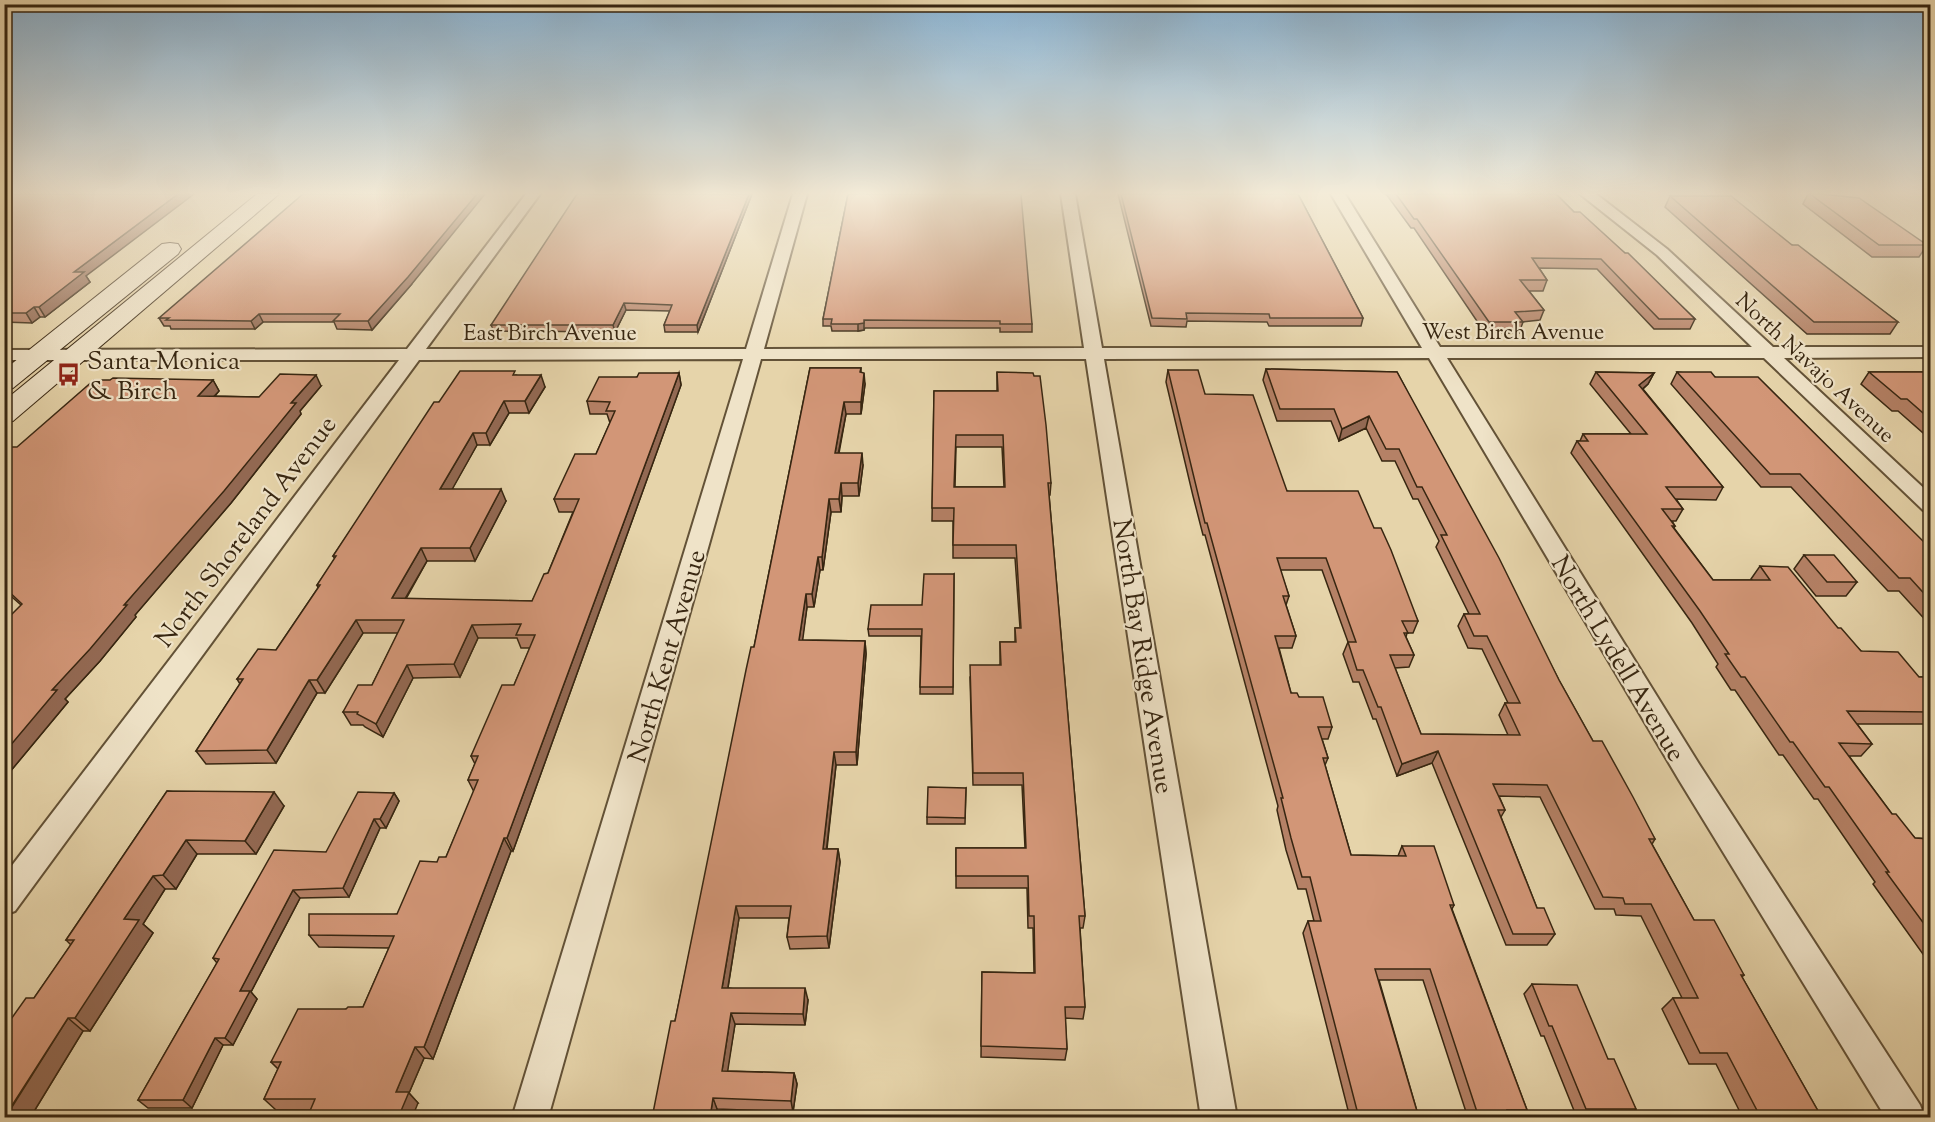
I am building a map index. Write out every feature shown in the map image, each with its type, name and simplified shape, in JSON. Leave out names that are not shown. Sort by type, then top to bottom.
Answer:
[{"type":"street","points":[[4,383],[173,246]]},
{"type":"street","points":[[4,415],[206,246]]},
{"type":"street","name":"North Shoreland Avenue","points":[[4,902],[494,246]]},
{"type":"street","name":"North Kent Avenue","points":[[530,1118],[785,246]]},
{"type":"street","name":"North Bay Ridge Avenue","points":[[1077,246],[1219,1118]]},
{"type":"street","name":"North Lydell Avenue","points":[[1370,246],[1689,772],[1907,1118]]},
{"type":"street","name":"North Navajo Avenue","points":[[1655,246],[1930,505]]},
{"type":"street","name":"West Birch Avenue","points":[[1096,355],[1930,352]]},
{"type":"street","name":"East Birch Avenue","points":[[4,355],[1096,355]]},
{"type":"building","points":[[4,246],[108,246],[74,272],[84,272],[39,307],[34,307],[26,313],[4,313]]},
{"type":"building","points":[[242,246],[433,246],[368,321],[333,321],[340,314],[259,314],[251,321],[159,318]]},
{"type":"building","points":[[543,246],[728,246],[697,325],[664,325],[672,305],[624,303],[613,325],[491,325]]},
{"type":"building","points":[[838,246],[1025,246],[1032,324],[1000,324],[1000,321],[864,320],[864,323],[858,324],[831,324],[832,319],[823,319]]},
{"type":"building","points":[[1134,246],[1325,246],[1363,318],[1270,318],[1269,314],[1186,313],[1187,319],[1152,318]]},
{"type":"building","points":[[1436,246],[1618,246],[1628,253],[1695,319],[1659,319],[1601,259],[1532,258],[1547,280],[1520,280],[1544,310],[1515,312],[1523,322],[1489,322]]},
{"type":"building","points":[[1728,246],[1800,246],[1898,322],[1814,322]]},
{"type":"building","points":[[810,368],[861,368],[860,372],[864,373],[861,402],[844,402],[835,453],[862,453],[858,483],[841,483],[839,499],[829,499],[822,557],[818,557],[812,594],[806,594],[799,640],[865,641],[856,752],[834,752],[823,849],[838,849],[827,936],[787,937],[791,906],[736,906],[722,988],[805,988],[803,1014],[731,1013],[722,1071],[794,1073],[791,1101],[713,1098],[710,1118],[652,1118],[671,1021],[675,1021],[746,670],[751,647],[754,647]]},
{"type":"building","points":[[1266,369],[1397,372],[1499,558],[1559,680],[1593,741],[1602,741],[1633,797],[1655,839],[1649,839],[1694,920],[1714,920],[1744,975],[1741,975],[1822,1118],[1761,1118],[1727,1053],[1700,1053],[1673,998],[1698,998],[1651,904],[1625,904],[1623,898],[1603,897],[1547,785],[1493,784],[1505,810],[1498,810],[1537,908],[1544,908],[1555,934],[1513,934],[1438,751],[1402,764],[1381,707],[1378,707],[1363,670],[1357,670],[1348,642],[1356,642],[1326,558],[1277,558],[1289,596],[1283,596],[1296,636],[1275,636],[1291,693],[1297,693],[1299,697],[1323,697],[1332,727],[1318,727],[1328,758],[1323,758],[1351,855],[1406,856],[1402,846],[1434,846],[1454,905],[1450,905],[1527,1110],[1507,1110],[1509,1118],[1479,1118],[1430,969],[1375,969],[1419,1118],[1359,1118],[1308,921],[1321,921],[1310,877],[1302,877],[1291,838],[1281,798],[1283,798],[1207,523],[1205,523],[1168,370],[1198,370],[1205,394],[1253,395],[1287,491],[1358,491],[1374,528],[1381,528],[1418,621],[1402,621],[1408,633],[1404,633],[1414,655],[1390,655],[1421,734],[1520,735],[1505,703],[1520,703],[1487,636],[1474,636],[1464,614],[1480,614],[1441,535],[1447,535],[1422,487],[1417,487],[1399,449],[1386,449],[1369,416],[1342,429],[1334,409],[1280,409]]},
{"type":"building","points":[[460,371],[515,371],[513,375],[541,375],[525,401],[504,401],[486,433],[473,433],[440,489],[501,489],[470,548],[421,548],[392,598],[532,601],[544,574],[548,573],[579,499],[554,499],[575,454],[596,454],[615,411],[606,411],[610,402],[587,401],[599,377],[637,377],[639,373],[679,373],[507,838],[504,838],[424,1047],[415,1047],[396,1092],[409,1092],[398,1118],[307,1118],[315,1099],[264,1099],[281,1062],[271,1062],[298,1009],[363,1007],[394,936],[309,935],[309,914],[397,914],[420,861],[437,862],[439,857],[446,857],[478,780],[468,780],[478,756],[471,756],[502,685],[514,685],[535,635],[516,635],[521,624],[472,625],[454,664],[407,665],[376,724],[357,714],[358,712],[343,712],[358,685],[372,685],[404,620],[356,620],[317,680],[309,680],[267,750],[196,751],[243,679],[237,679],[258,649],[276,650],[320,585],[317,585],[336,556],[333,556],[434,402],[439,402]]},
{"type":"building","points":[[997,372],[1033,373],[1034,376],[1040,376],[1051,483],[1048,483],[1085,916],[1079,916],[1085,1007],[1065,1007],[1067,1049],[981,1046],[982,972],[1035,973],[1034,916],[1029,916],[1028,876],[956,876],[956,848],[1026,848],[1023,773],[973,773],[970,665],[1001,665],[1000,642],[1016,642],[1015,628],[1021,628],[1016,545],[953,545],[954,508],[932,508],[934,391],[998,391]],"holes":[[[956,435],[1003,435],[1005,487],[954,487]]]},
{"type":"building","points":[[1596,372],[1654,373],[1639,385],[1723,487],[1666,487],[1683,509],[1662,509],[1713,580],[1770,580],[1760,566],[1788,567],[1838,628],[1841,628],[1861,651],[1898,652],[1919,677],[1930,677],[1930,712],[1847,711],[1872,744],[1839,743],[1892,814],[1896,814],[1915,838],[1930,839],[1930,932],[1886,872],[1889,872],[1829,787],[1825,787],[1793,742],[1790,742],[1745,677],[1741,677],[1725,654],[1729,654],[1700,611],[1577,441],[1588,441],[1583,434],[1647,434]]},
{"type":"building","points":[[1677,372],[1711,372],[1715,377],[1758,377],[1930,548],[1930,600],[1910,578],[1899,578],[1800,474],[1770,474]]},
{"type":"building","points":[[1869,372],[1930,372],[1930,419],[1907,399],[1901,399]]},
{"type":"building","points":[[280,374],[316,375],[291,403],[296,403],[224,491],[124,605],[127,605],[90,649],[52,690],[57,690],[4,753],[4,622],[22,604],[4,587],[4,453],[11,447],[17,447],[94,380],[113,378],[213,380],[198,396],[259,397]]},
{"type":"building","points":[[1804,555],[1834,555],[1857,582],[1827,582]]},
{"type":"building","points":[[924,574],[954,574],[953,687],[920,687],[922,629],[868,629],[871,605],[922,605]]},
{"type":"building","points":[[928,787],[966,788],[965,818],[927,817]]},
{"type":"building","points":[[167,791],[274,792],[245,841],[186,840],[163,875],[153,876],[124,919],[139,920],[75,1018],[68,1018],[4,1118],[4,1029],[26,998],[34,998],[74,940],[66,940]]},
{"type":"building","points":[[358,792],[394,793],[380,819],[374,819],[343,888],[293,890],[240,991],[250,991],[225,1038],[215,1038],[183,1100],[138,1100],[219,959],[213,958],[274,850],[326,852]]},
{"type":"building","points":[[1532,984],[1577,985],[1608,1059],[1614,1059],[1636,1109],[1586,1109]]},
{"type":"place","name":"Santa Monica & Birch","points":[[69,375]]}]
